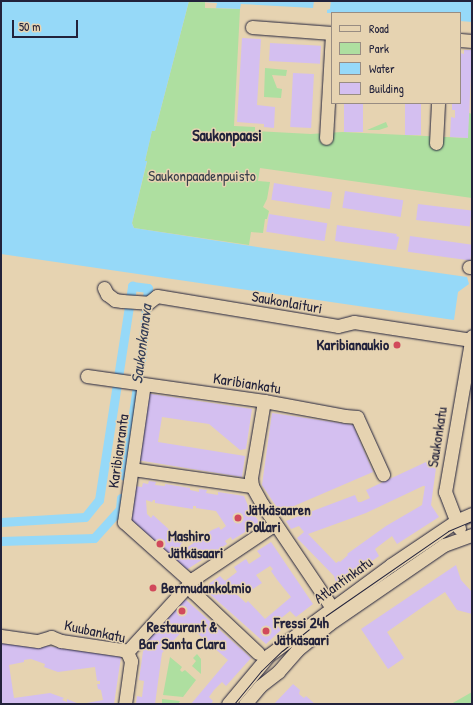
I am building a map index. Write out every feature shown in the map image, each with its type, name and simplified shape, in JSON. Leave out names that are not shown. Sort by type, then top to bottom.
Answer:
[{"type":"street","points":[[252,27],[331,33]]},
{"type":"street","points":[[461,40],[472,41]]},
{"type":"street","points":[[326,138],[331,50]]},
{"type":"street","points":[[436,143],[438,104]]},
{"type":"street","name":"Saukonlaituri","points":[[104,288],[107,294],[115,300],[122,301],[148,303],[157,296],[338,326],[354,322],[471,338]]},
{"type":"street","name":"Saukonkatu","points":[[467,536],[456,521],[445,492],[471,338]]},
{"type":"street","name":"Karibiankatu","points":[[88,376],[264,401],[351,417],[384,474]]},
{"type":"street","name":"Karibianranta","points":[[143,384],[124,522],[192,581]]},
{"type":"street","points":[[264,401],[251,478],[252,486],[275,524],[336,613]]},
{"type":"street","points":[[132,469],[252,486]]},
{"type":"street","name":"Atlantinkatu","points":[[245,704],[260,686],[278,672],[297,650],[336,613],[456,521],[472,514]]},
{"type":"street","points":[[127,652],[192,581],[275,524]]},
{"type":"street","name":"Atlantinkatu","points":[[228,704],[269,655],[432,553],[467,536]]},
{"type":"street","points":[[192,581],[193,592],[258,653]]},
{"type":"street","name":"Kuubankatu","points":[[1,636],[38,641],[51,637],[61,641],[123,650],[127,652],[131,661],[125,704]]},
{"type":"green space","name":"Saukonpaadenpuisto","points":[[189,1],[205,2],[205,8],[240,9],[234,126],[255,127],[255,131],[311,134],[342,132],[467,138],[469,113],[472,114],[472,198],[260,168],[258,181],[270,182],[267,199],[263,207],[269,211],[267,219],[265,219],[263,233],[251,232],[249,245],[134,228],[132,223],[147,162],[145,161],[152,130],[155,131]]},
{"type":"green space","points":[[265,68],[287,70],[286,76],[272,75],[277,88],[282,89],[281,98],[264,97]]},
{"type":"green space","points":[[386,122],[388,127],[379,130],[367,130]]},
{"type":"green space","points":[[197,654],[201,659],[201,674],[192,666],[196,661],[193,658]]},
{"type":"green space","points":[[170,657],[182,667],[180,670],[182,672],[185,670],[196,680],[183,697],[163,695]]},
{"type":"green space","points":[[472,692],[472,704],[451,704]]},
{"type":"green space","points":[[162,699],[180,701],[178,704],[162,704]]},
{"type":"water","points":[[1,1],[189,1],[155,131],[152,131],[145,161],[147,161],[132,223],[134,228],[467,277],[469,284],[458,292],[454,320],[1,254]]},
{"type":"water","points":[[189,1],[314,1],[313,8],[241,4],[240,9],[216,8],[217,3]]},
{"type":"water","points":[[331,1],[472,1],[472,22],[461,21],[461,12],[327,13],[327,10],[330,9]]},
{"type":"building","points":[[242,38],[261,39],[257,105],[275,107],[274,128],[264,127],[264,124],[237,122]]},
{"type":"building","points":[[270,43],[321,46],[320,64],[269,61]]},
{"type":"building","points":[[464,50],[472,50],[468,138],[450,137],[451,117],[455,118],[455,110],[452,110],[452,104],[461,104],[461,53],[464,54]]},
{"type":"building","points":[[293,73],[314,74],[311,128],[290,127]]},
{"type":"building","points":[[344,104],[363,104],[363,132],[344,132]]},
{"type":"building","points":[[405,104],[421,104],[421,135],[405,135]]},
{"type":"building","points":[[274,183],[332,192],[330,209],[271,200]]},
{"type":"building","points":[[345,191],[403,200],[401,217],[342,208]]},
{"type":"building","points":[[418,204],[472,211],[470,226],[416,220]]},
{"type":"building","points":[[269,214],[327,223],[324,241],[266,232]]},
{"type":"building","points":[[337,225],[397,234],[396,236],[399,237],[396,250],[335,241]]},
{"type":"building","points":[[410,236],[472,245],[470,261],[408,252]]},
{"type":"building","points":[[145,393],[252,409],[246,449],[240,450],[209,424],[162,417],[158,442],[245,456],[242,477],[137,460]]},
{"type":"building","points":[[272,413],[353,425],[373,472],[280,512],[262,485]]},
{"type":"building","points":[[426,462],[429,467],[436,468],[431,505],[439,517],[397,544],[392,536],[375,549],[379,556],[337,586],[334,576],[297,538],[304,532],[299,526],[291,529],[286,521],[355,495],[358,502],[361,502],[370,498],[366,490]],"holes":[[[425,486],[422,505],[386,526],[347,554],[348,555],[340,562],[339,561],[336,563],[308,534],[366,513]]]},
{"type":"building","points":[[149,481],[156,482],[155,485],[165,486],[165,484],[190,488],[190,490],[199,492],[199,489],[207,490],[206,493],[218,495],[218,492],[244,496],[249,508],[260,523],[232,540],[231,537],[225,541],[227,544],[186,570],[129,521],[135,486],[142,487],[143,483],[148,484]],"holes":[[[146,500],[152,502],[155,500],[155,503],[193,509],[193,506],[196,506],[196,508],[216,511],[226,526],[221,530],[219,527],[212,530],[185,549],[180,545],[183,542],[153,515],[151,518],[147,514]]]},
{"type":"building","points":[[271,542],[313,604],[296,617],[290,611],[275,623],[281,630],[266,644],[203,588],[220,576],[225,581],[237,572],[234,567],[246,559],[249,564],[261,556],[257,551]],"holes":[[[270,566],[273,569],[271,571],[291,597],[265,619],[248,601],[246,603],[233,591],[244,583],[250,591],[262,583],[256,575]]]},
{"type":"building","points":[[456,565],[461,580],[472,592],[472,614],[457,610],[445,592],[387,632],[404,658],[388,669],[361,629]]},
{"type":"building","points":[[185,599],[251,658],[226,686],[222,682],[214,690],[209,697],[213,701],[211,704],[191,704],[228,660],[188,625],[162,653],[155,704],[136,704],[137,696],[142,697],[144,681],[139,680],[144,644]]},
{"type":"building","points":[[1,639],[121,657],[114,704],[81,704],[103,700],[101,690],[98,689],[97,684],[100,684],[100,681],[97,681],[95,667],[58,672],[44,667],[45,664],[31,659],[9,665],[14,698],[50,693],[64,698],[62,700],[67,702],[67,699],[79,704],[1,704]]},
{"type":"building","points":[[293,684],[300,690],[299,694],[304,698],[306,696],[315,704],[274,704]]},
{"type":"waterway","name":"Saukonkanava","points":[[1,522],[85,517],[99,500],[132,286],[148,288],[142,352],[124,476]]},
{"type":"waterway","name":"Saukonkanava","points":[[1,541],[94,538],[120,509],[121,498]]},
{"type":"tram line","points":[[234,704],[261,671],[282,651],[324,617],[448,531],[472,521]]},
{"type":"place","name":"Karibianaukio","points":[[397,345]]},
{"type":"place","name":"Jätkäsaaren Pollari","points":[[238,518]]},
{"type":"place","name":"Mashiro Jätkäsaari","points":[[160,544]]},
{"type":"place","name":"Bermudankolmio","points":[[153,588]]},
{"type":"place","name":"Restaurant & Bar Santa Clara","points":[[182,611]]},
{"type":"place","name":"Fressi 24h Jätkäsaari","points":[[266,631]]},
{"type":"district","name":"Saukonpaasi","points":[[227,135]]}]
